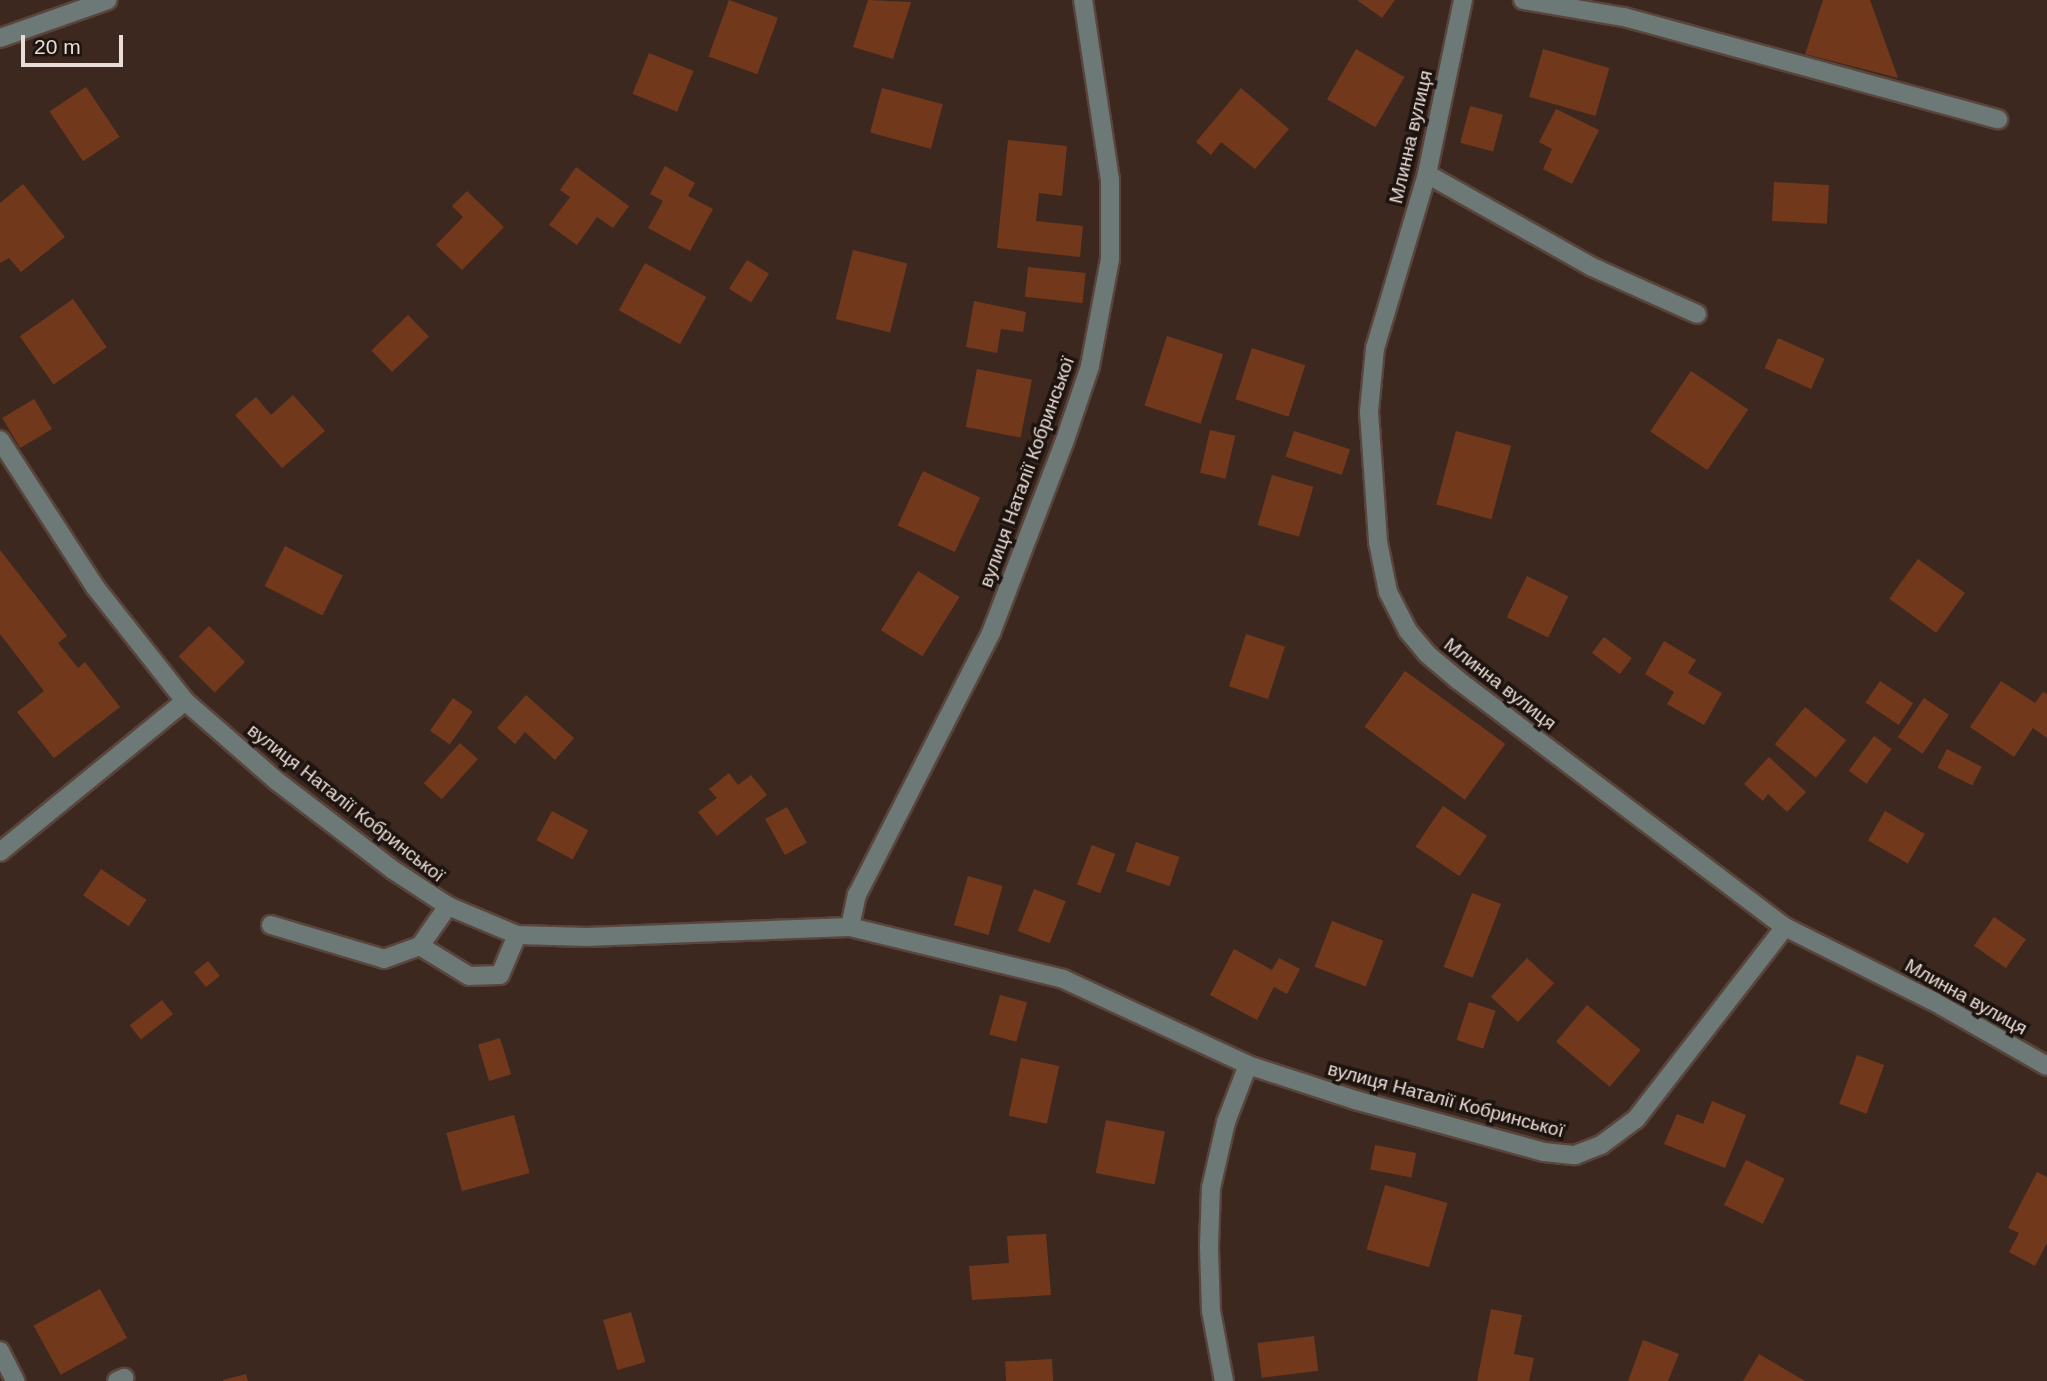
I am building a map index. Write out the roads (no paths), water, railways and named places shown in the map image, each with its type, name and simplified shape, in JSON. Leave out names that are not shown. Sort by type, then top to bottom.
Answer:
[{"type":"street","points":[[0,38],[108,0]]},
{"type":"street","name":"вулиця Наталії Кобринської","points":[[850,927],[857,895],[991,633],[1064,443],[1090,366],[1110,259],[1110,180],[1083,0]]},
{"type":"street","name":"Млинна вулиця","points":[[1463,0],[1427,174],[1374,348],[1369,411],[1378,542],[1388,592],[1408,631],[1427,654],[1785,927],[1933,1001],[2047,1066]]},
{"type":"street","points":[[1523,0],[1624,17],[1998,119]]},
{"type":"street","points":[[1427,174],[1592,267],[1697,314]]},
{"type":"street","name":"вулиця Наталії Кобринської","points":[[0,440],[95,587],[185,701],[278,782],[393,870],[448,906],[517,935],[587,937],[850,927],[1063,979],[1248,1065],[1544,1152],[1575,1155],[1601,1145],[1636,1119],[1785,927]]},
{"type":"street","points":[[0,852],[185,701]]},
{"type":"street","points":[[271,925],[384,958],[420,946],[448,906]]},
{"type":"street","points":[[420,946],[469,976],[500,975],[517,935]]},
{"type":"street","points":[[1224,1381],[1211,1311],[1211,1188],[1226,1122],[1248,1065]]},
{"type":"street","points":[[0,1351],[15,1381]]}]
